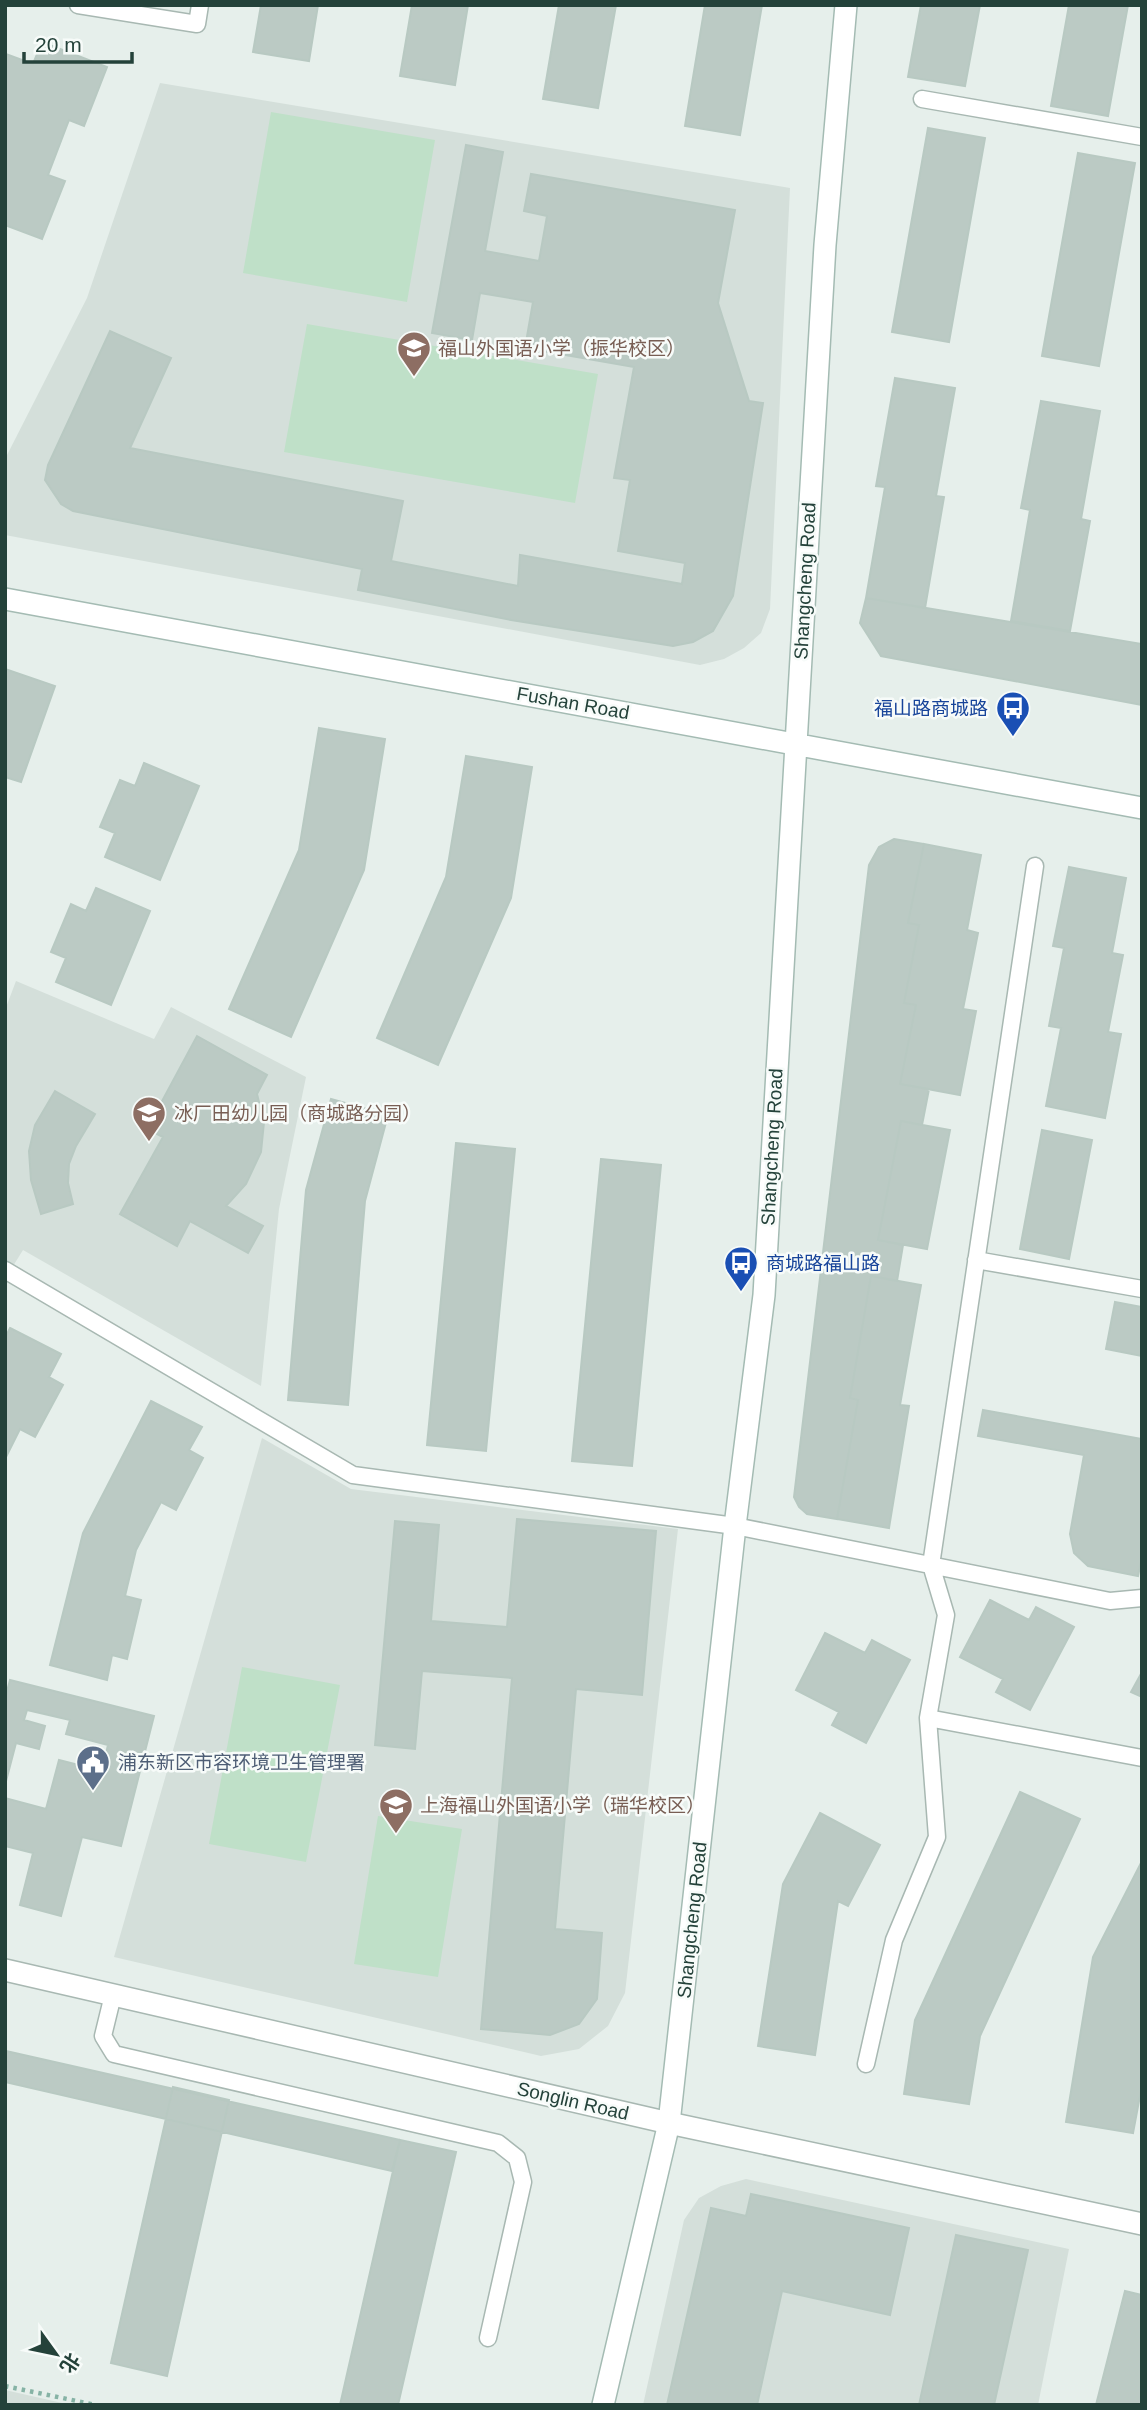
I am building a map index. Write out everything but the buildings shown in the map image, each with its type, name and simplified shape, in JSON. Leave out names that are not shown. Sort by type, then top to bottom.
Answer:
[{"type":"street","name":"Shangcheng Road","points":[[603,2405],[669,2123],[764,1295],[825,245],[846,5]]},
{"type":"street","name":"Fushan Road","points":[[5,599],[1142,807]]},
{"type":"street","name":"Songlin Road","points":[[5,1970],[669,2123],[1142,2224]]},
{"type":"lane","points":[[78,5],[197,24],[200,5]]},
{"type":"lane","points":[[922,99],[1142,137]]},
{"type":"lane","points":[[866,2064],[894,1940],[937,1837],[928,1718],[946,1615],[931,1565],[1035,866]]},
{"type":"lane","points":[[976,1260],[1142,1289]]},
{"type":"lane","points":[[6,1272],[353,1475],[736,1526],[1110,1601],[1142,1598]]},
{"type":"lane","points":[[928,1718],[1142,1758]]},
{"type":"lane","points":[[113,1995],[103,2036],[114,2054],[498,2143],[517,2158],[523,2182],[488,2338]]},
{"type":"path","points":[[5,2386],[96,2405]]},
{"type":"shaded area","name":"福山外国语小学（振华校区）","points":[[160,83],[790,188],[770,609],[761,633],[744,648],[724,659],[700,665],[5,535],[5,459],[87,298]]},
{"type":"shaded area","name":"冰厂田幼儿园（商城路分园）","points":[[16,981],[154,1039],[171,1007],[306,1077],[279,1209],[261,1386],[23,1250],[5,1279],[5,1010]]},
{"type":"shaded area","name":"上海福山外国语小学（瑞华校区）","points":[[262,1438],[351,1489],[678,1529],[625,1993],[608,2026],[579,2049],[541,2056],[114,1957]]},
{"type":"shaded area","points":[[746,2179],[1069,2249],[1038,2405],[643,2405],[684,2220],[699,2198],[721,2186]]},
{"type":"shaded area","points":[[5,2390],[71,2405],[5,2405]]},
{"type":"green space","points":[[271,112],[435,140],[407,302],[243,273]]},
{"type":"green space","points":[[307,324],[598,374],[575,503],[284,452]]},
{"type":"green space","points":[[242,1667],[340,1685],[306,1862],[209,1844]]},
{"type":"green space","points":[[378,1816],[462,1829],[438,1977],[354,1964]]},
{"type":"place","name":"福山外国语小学（振华校区）","points":[[414,378]]},
{"type":"place","name":"福山路商城路","points":[[1013,738]]},
{"type":"place","name":"冰厂田幼儿园（商城路分园）","points":[[149,1143]]},
{"type":"place","name":"商城路福山路","points":[[741,1293]]},
{"type":"place","name":"浦东新区市容环境卫生管理署","points":[[93,1792]]},
{"type":"place","name":"上海福山外国语小学（瑞华校区）","points":[[396,1835]]}]
